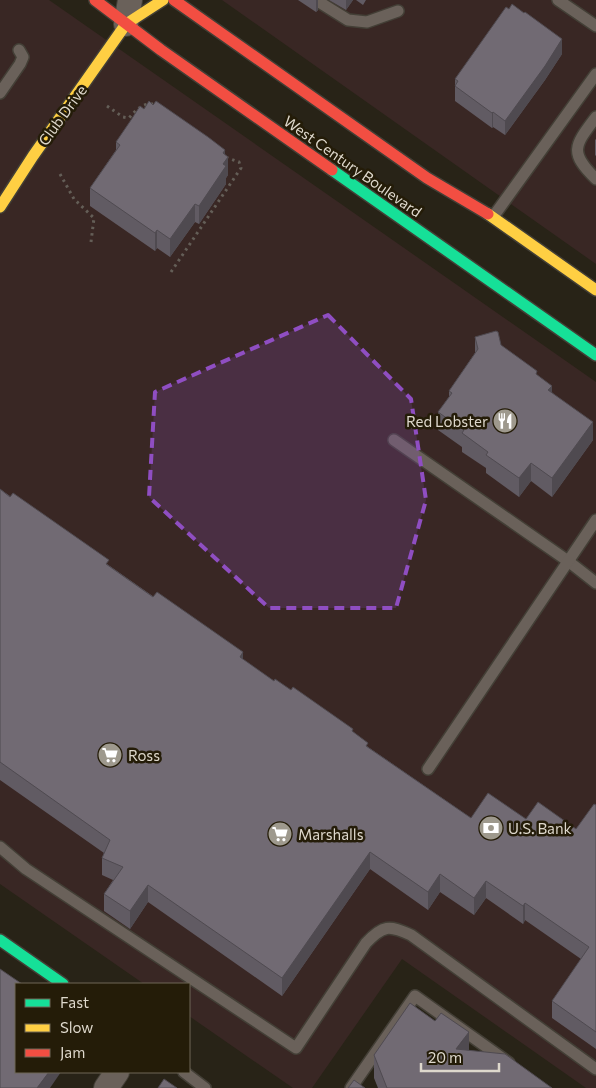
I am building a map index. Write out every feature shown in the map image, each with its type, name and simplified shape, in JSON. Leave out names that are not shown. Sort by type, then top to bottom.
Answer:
[{"type":"main road","name":"West Century Boulevard","points":[[95,0],[126,24],[596,355]]},
{"type":"main road","name":"Club Drive","points":[[0,207],[32,156],[126,24],[163,0]]},
{"type":"main road","points":[[174,0],[427,178],[493,217],[596,290]]},
{"type":"main road","points":[[0,940],[63,983]]},
{"type":"street","name":"Club Drive","points":[[126,24],[130,0]]},
{"type":"street","points":[[106,1088],[116,1073]]},
{"type":"lane","points":[[316,0],[348,20],[367,22],[398,11]]},
{"type":"lane","points":[[558,0],[596,26]]},
{"type":"lane","points":[[0,93],[20,64],[23,57],[19,50]]},
{"type":"lane","points":[[493,217],[596,74]]},
{"type":"lane","points":[[596,117],[582,136],[576,149],[578,157],[596,179]]},
{"type":"lane","points":[[394,440],[568,560],[596,583]]},
{"type":"lane","points":[[428,769],[596,520]]},
{"type":"lane","points":[[0,847],[26,869],[296,1048],[366,943],[377,931],[394,928],[411,935],[596,1068]]},
{"type":"lane","points":[[351,1088],[415,996],[521,1071]]},
{"type":"lane","points":[[185,1073],[205,1088]]},
{"type":"path","points":[[108,106],[123,117],[129,118],[145,104],[157,105],[164,110]]},
{"type":"path","points":[[171,272],[241,168],[239,162],[222,156]]},
{"type":"path","points":[[60,174],[74,199],[94,218],[91,242]]},
{"type":"highlighted area","points":[[328,315],[411,399],[426,500],[396,608],[269,608],[149,497],[155,392]]},
{"type":"shaded area","points":[[0,0],[49,0],[596,382],[596,1088],[586,1088],[402,959],[312,1088],[293,1088],[190,1017],[190,983],[143,983],[0,884]]},
{"type":"shaded area","points":[[222,0],[596,0],[596,264]]},
{"type":"building","points":[[512,4],[562,39],[505,121],[455,86],[458,81],[455,79],[506,7],[509,9]]},
{"type":"building","points":[[149,101],[153,105],[156,101],[208,137],[225,150],[223,153],[228,157],[223,164],[226,166],[199,206],[195,204],[170,239],[157,230],[155,233],[90,188],[120,145],[116,142],[140,106],[144,109]]},
{"type":"building","name":"Red Lobster","points":[[498,332],[501,345],[537,371],[536,374],[552,386],[548,390],[593,422],[552,478],[531,463],[519,478],[486,455],[488,452],[462,433],[464,430],[438,412],[452,393],[449,391],[478,349],[475,337]]},
{"type":"building","points":[[0,489],[10,497],[13,493],[109,560],[106,564],[153,597],[157,592],[243,652],[240,657],[274,681],[275,679],[291,690],[293,687],[353,729],[352,731],[368,743],[366,746],[471,818],[488,793],[526,819],[538,802],[576,829],[594,804],[596,805],[596,1032],[552,1001],[589,947],[525,903],[523,906],[486,881],[474,898],[440,874],[428,892],[370,852],[282,978],[148,885],[130,911],[104,894],[123,867],[102,858],[110,840],[0,762]]},
{"type":"building","points":[[0,969],[21,983],[15,983],[15,1073],[48,1073],[37,1088],[0,1088]]},
{"type":"building","points":[[410,1003],[435,1021],[441,1013],[469,1032],[456,1049],[505,1054],[552,1088],[387,1088],[374,1055]]},
{"type":"building","points":[[164,1079],[177,1088],[158,1088]]},
{"type":"building","points":[[354,1080],[365,1088],[348,1088]]},
{"type":"traffic: fast","points":[[332,170],[596,355]]},
{"type":"traffic: fast","points":[[0,940],[62,983]]},
{"type":"traffic: slow","points":[[0,207],[33,156],[126,24],[163,0]]},
{"type":"traffic: slow","points":[[488,214],[596,290]]},
{"type":"traffic: jam","points":[[95,0],[161,50],[332,170]]},
{"type":"traffic: jam","points":[[174,0],[427,178],[488,214]]},
{"type":"place","name":"Red Lobster","points":[[505,421]]},
{"type":"place","name":"Ross","points":[[110,755]]},
{"type":"place","name":"U.S. Bank","points":[[491,828]]},
{"type":"place","name":"Marshalls","points":[[280,834]]}]
